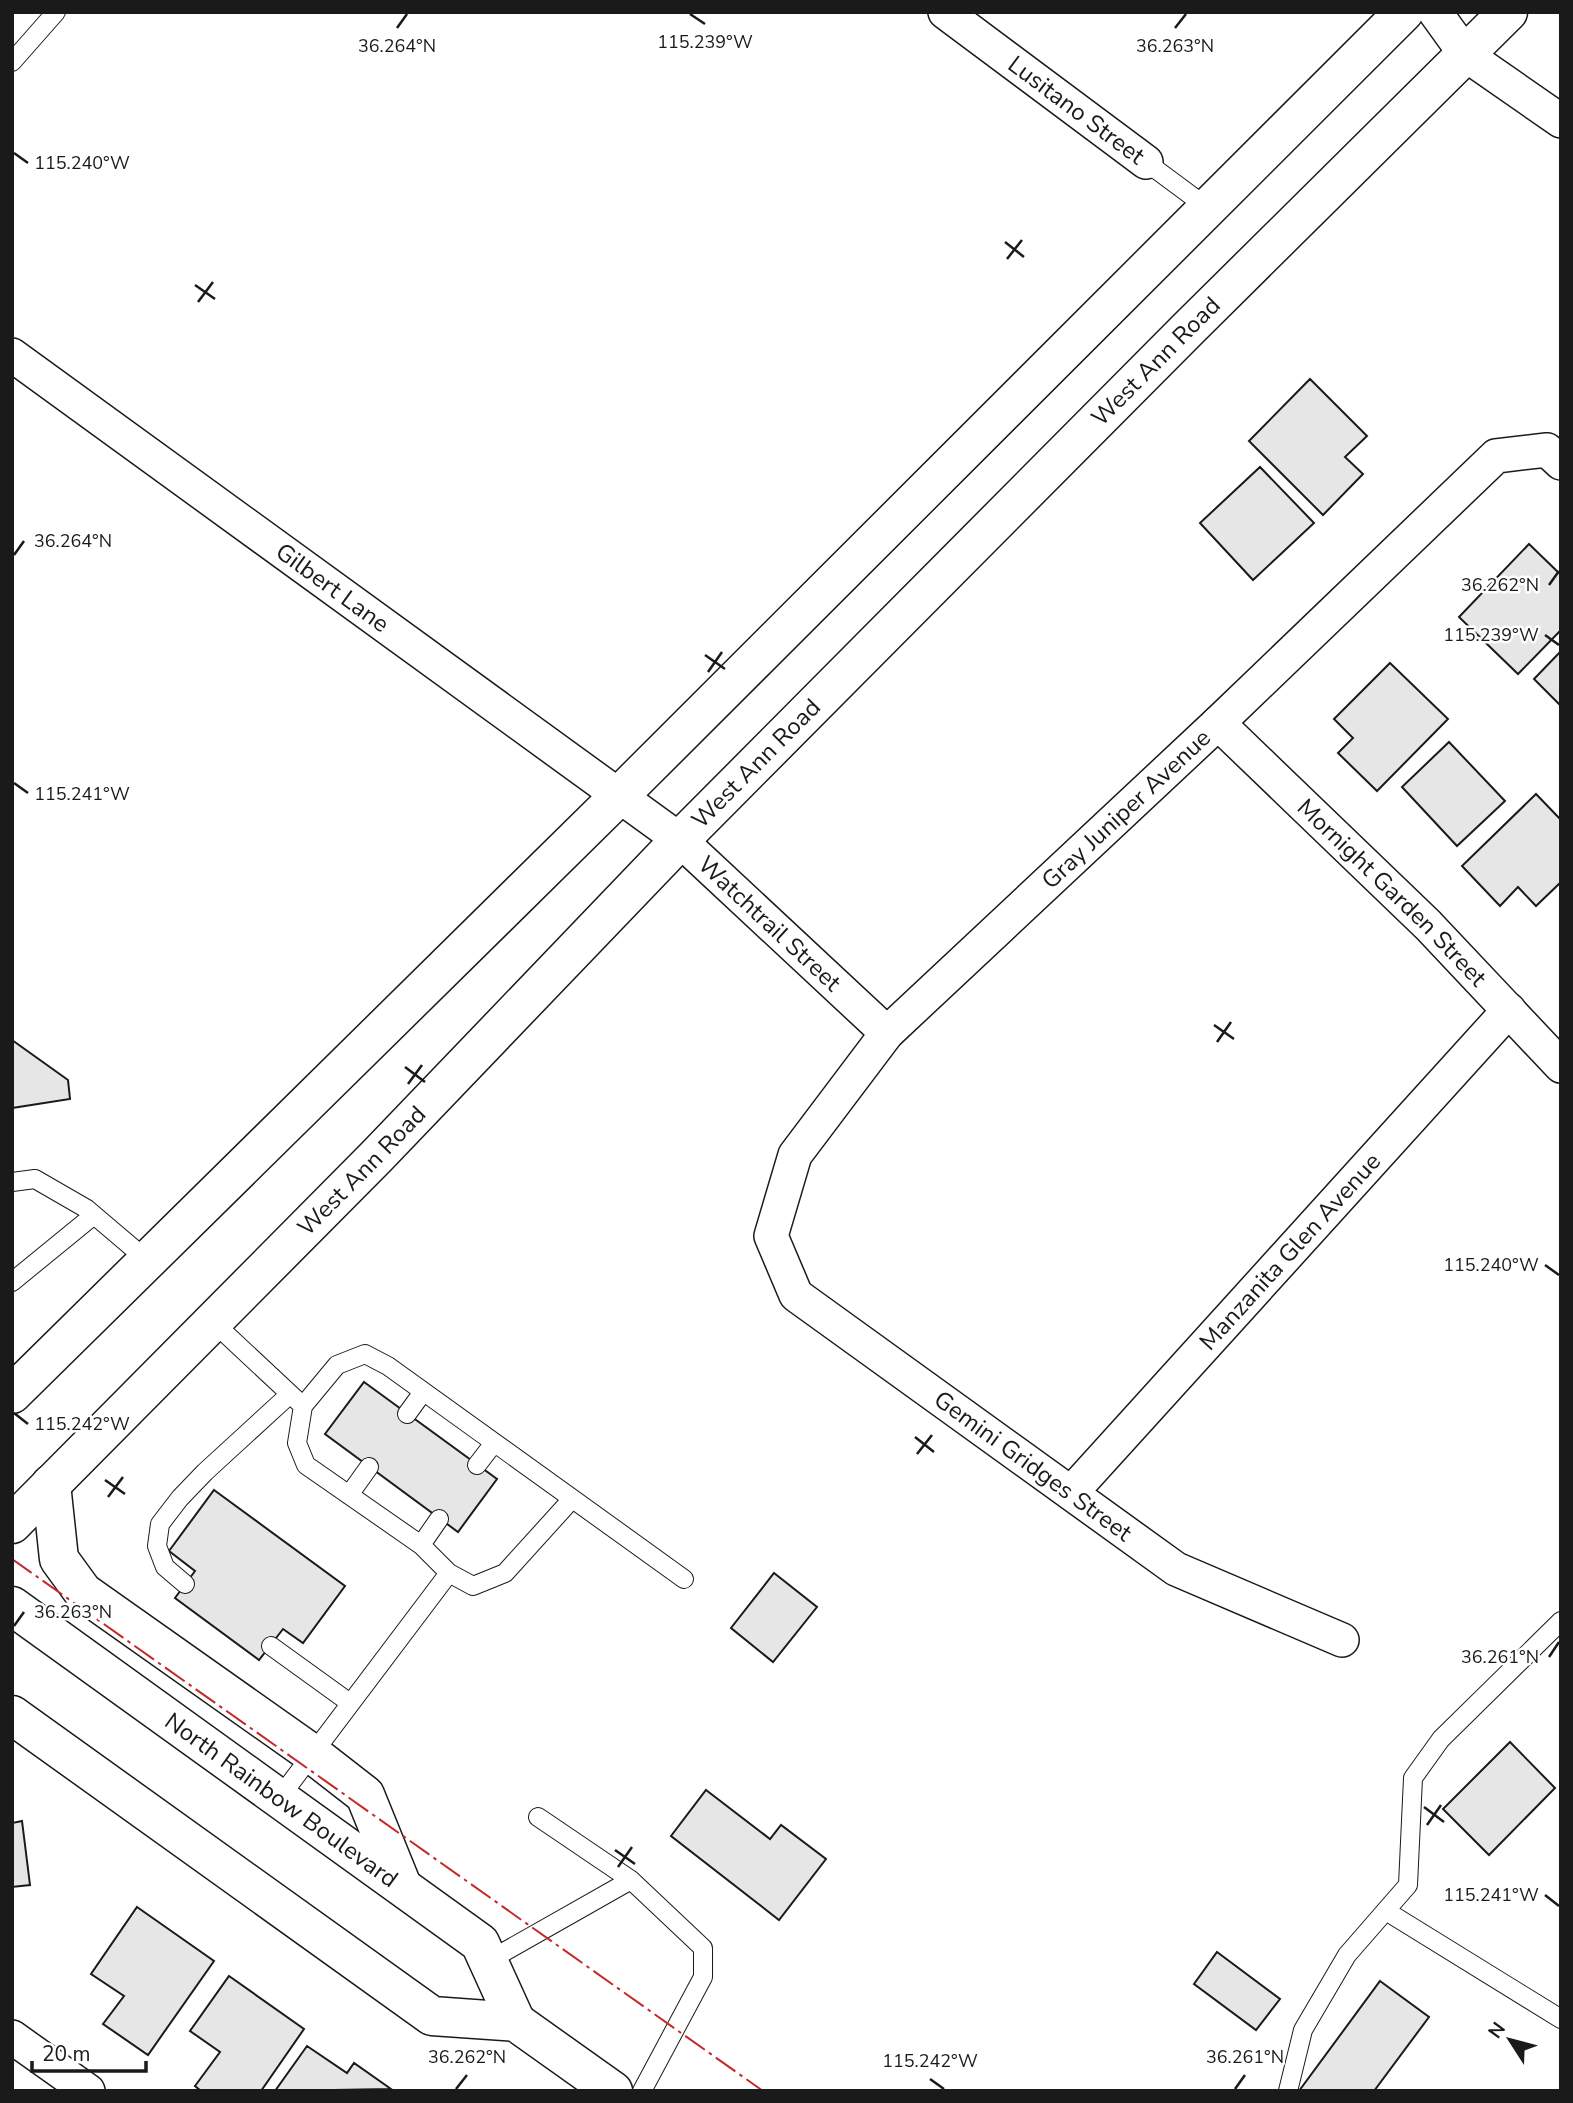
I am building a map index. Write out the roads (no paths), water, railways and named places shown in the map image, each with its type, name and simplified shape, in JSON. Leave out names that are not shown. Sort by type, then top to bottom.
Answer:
[{"type":"main road","points":[[12,1394],[619,796],[1404,12]]},
{"type":"main road","name":"West Ann Road","points":[[12,1524],[377,1156],[666,829],[1189,328],[1508,12]]},
{"type":"main road","points":[[51,1484],[59,1559],[83,1592],[365,1794],[402,1886]]},
{"type":"main road","name":"North Rainbow Boulevard","points":[[12,1606],[480,1943],[516,2022],[613,2091]]},
{"type":"main road","points":[[12,1715],[432,2016],[516,2022]]},
{"type":"street","name":"Lusitano Street","points":[[945,12],[1146,162]]},
{"type":"street","points":[[1435,12],[1466,55],[1561,121]]},
{"type":"street","name":"Gilbert Lane","points":[[12,355],[666,829]]},
{"type":"street","name":"Gray Juniper Avenue","points":[[771,1236],[795,1155],[887,1033],[1219,723],[1496,456],[1554,456]]},
{"type":"street","name":"Mornight Garden Street","points":[[1219,723],[1428,925],[1561,1066]]},
{"type":"street","name":"Watchtrail Street","points":[[666,829],[887,1033]]},
{"type":"street","name":"Manzanita Glen Avenue","points":[[1071,1493],[1509,1010]]},
{"type":"street","name":"Gemini Gridges Street","points":[[771,1236],[796,1295],[1176,1569],[1342,1640]]},
{"type":"street","points":[[12,2037],[88,2091]]},
{"type":"lane","points":[[12,62],[56,12]]},
{"type":"lane","name":"Lusitano Street","points":[[1146,162],[1208,208]]},
{"type":"lane","points":[[12,1182],[35,1179],[94,1215],[147,1260]]},
{"type":"lane","points":[[12,1282],[94,1215]]},
{"type":"lane","points":[[212,1321],[296,1401],[297,1443],[306,1465],[421,1545],[449,1573],[473,1586],[505,1573],[572,1499]]},
{"type":"lane","points":[[185,1584],[165,1567],[157,1546],[160,1524],[180,1497],[205,1472],[296,1401],[337,1365],[365,1354],[388,1366],[684,1579]]},
{"type":"lane","points":[[408,1414],[423,1392]]},
{"type":"lane","points":[[478,1465],[494,1443]]},
{"type":"lane","points":[[349,1495],[369,1467]]},
{"type":"lane","points":[[421,1545],[439,1519]]},
{"type":"lane","points":[[280,1797],[449,1573]]},
{"type":"lane","points":[[1289,2091],[1303,2030],[1347,1955],[1408,1885],[1413,1779],[1441,1739],[1561,1621]]},
{"type":"lane","points":[[271,1646],[350,1703]]},
{"type":"lane","points":[[538,1817],[631,1880],[703,1948],[703,1977],[642,2091]]},
{"type":"lane","points":[[488,1961],[631,1880]]},
{"type":"lane","points":[[1386,1911],[1561,2020]]}]
